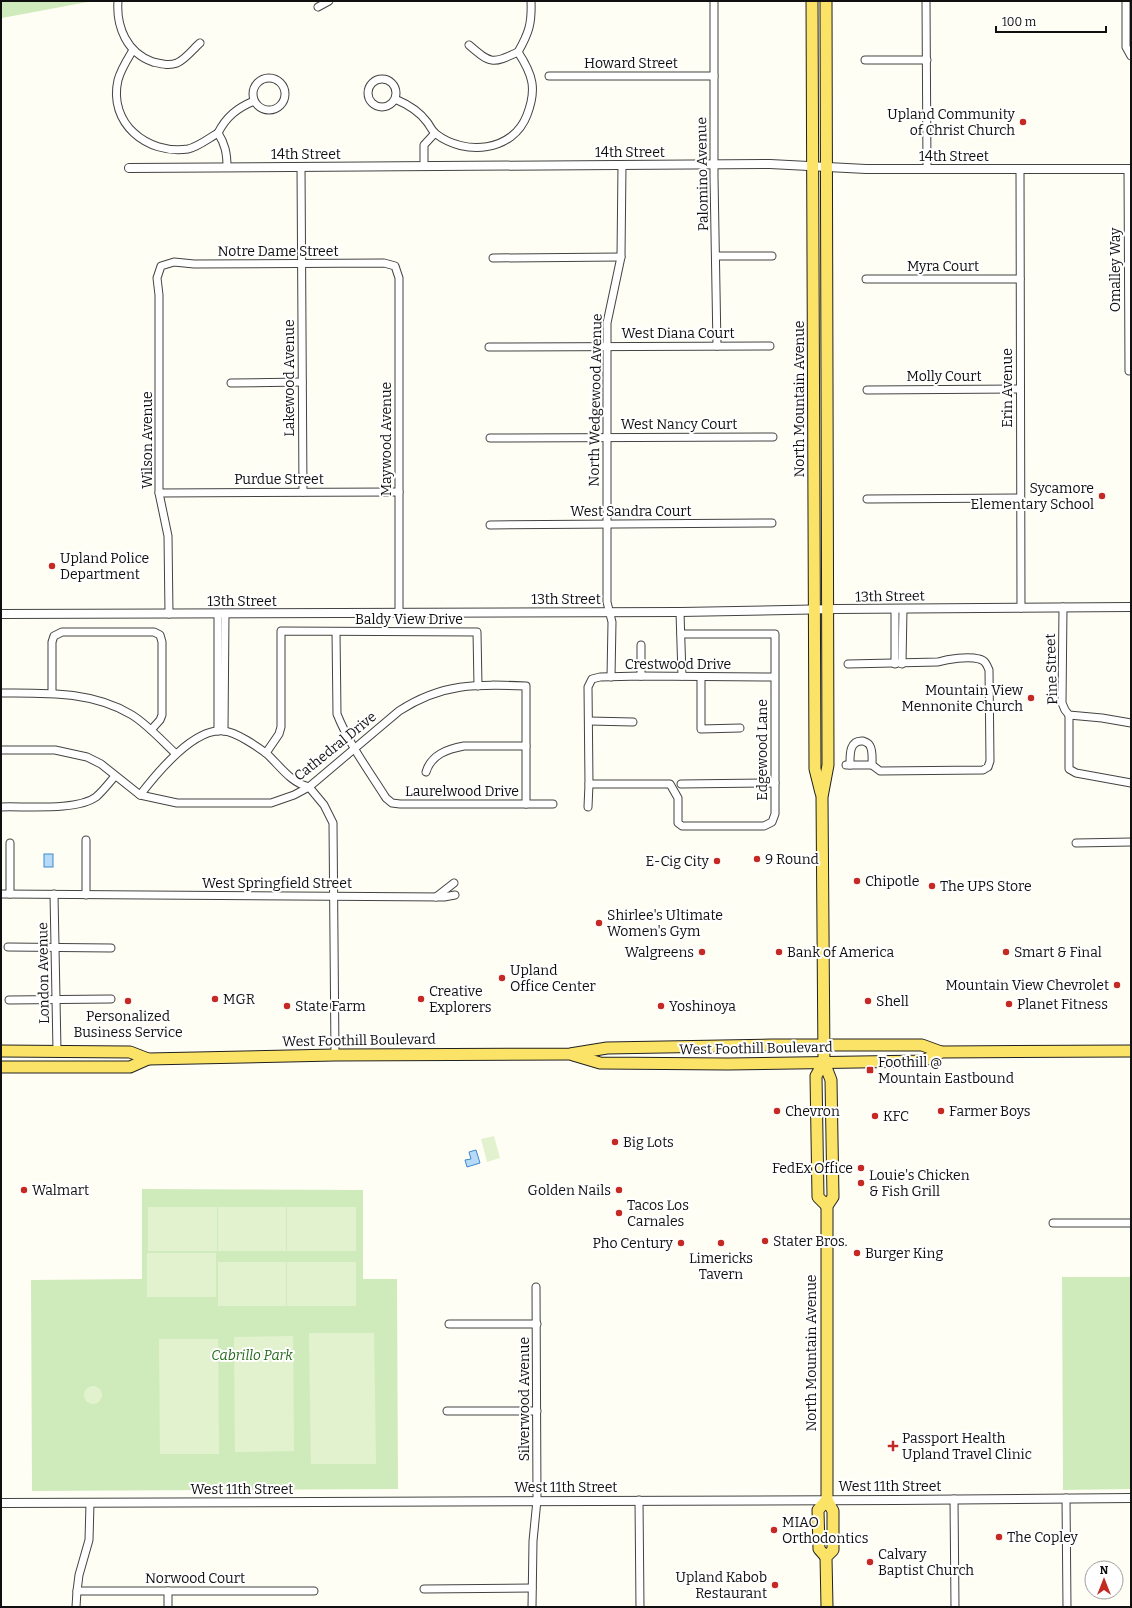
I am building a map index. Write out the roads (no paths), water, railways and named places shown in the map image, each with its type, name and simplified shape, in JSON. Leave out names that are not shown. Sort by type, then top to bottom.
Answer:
[{"type":"main road","name":"North Mountain Avenue","points":[[812,1],[815,611],[814,769],[822,797]]},
{"type":"main road","name":"North Mountain Avenue","points":[[826,1],[828,765],[822,797],[824,1062],[831,1080],[833,1197],[827,1206],[827,1500],[834,1511],[833,1550],[826,1557],[827,1607]]},
{"type":"main road","name":"West Foothill Boulevard","points":[[1,1051],[130,1052],[148,1059],[335,1055],[570,1054],[607,1048],[824,1045],[922,1045],[941,1052],[1131,1051]]},
{"type":"main road","points":[[77,1067],[80,1060],[86,1058],[114,1057],[125,1052]]},
{"type":"main road","name":"West Foothill Boulevard","points":[[570,1054],[600,1064],[728,1064],[923,1061],[941,1052]]},
{"type":"main road","name":"West Foothill Boulevard","points":[[1,1067],[130,1067],[148,1059]]},
{"type":"street","points":[[118,1],[117,14],[119,26],[124,37],[133,50],[151,61],[164,65],[182,60],[200,42]]},
{"type":"street","points":[[318,7],[329,1]]},
{"type":"street","points":[[469,45],[484,58],[492,61],[518,52],[530,27],[531,1]]},
{"type":"street","name":"Palomino Avenue","points":[[714,1],[714,165],[717,346]]},
{"type":"street","points":[[926,1],[927,168]]},
{"type":"street","points":[[1126,1],[1126,47],[1131,56]]},
{"type":"street","points":[[133,50],[121,70],[117,100],[121,113],[131,131],[141,140],[152,146],[177,150],[190,148],[218,133],[223,122],[233,112],[254,101]]},
{"type":"street","points":[[395,99],[414,109],[427,121],[435,133],[453,144],[469,148],[489,147],[500,143],[514,133],[525,119],[532,101],[530,75],[518,52]]},
{"type":"street","points":[[865,60],[927,60]]},
{"type":"street","name":"Howard Street","points":[[549,76],[714,76]]},
{"type":"street","points":[[263,79],[276,79],[281,82],[285,88],[285,101],[276,110],[263,110],[254,101],[254,88],[257,83],[263,79]]},
{"type":"street","points":[[377,79],[388,80],[393,83],[396,88],[395,99],[392,104],[387,106],[376,106],[368,98],[369,86],[377,79]]},
{"type":"street","points":[[218,133],[226,150],[227,167]]},
{"type":"street","points":[[424,166],[424,145],[435,133]]},
{"type":"street","name":"14th Street","points":[[129,168],[770,164],[866,169],[1130,169]]},
{"type":"street","name":"North Wedgewood Avenue","points":[[612,677],[612,622],[607,602],[606,346],[607,323],[621,257],[622,165]]},
{"type":"street","name":"Lakewood Avenue","points":[[301,167],[303,492]]},
{"type":"street","name":"Erin Avenue","points":[[1020,169],[1021,608]]},
{"type":"street","name":"Omalley Way","points":[[1128,371],[1130,169]]},
{"type":"street","points":[[716,256],[772,256]]},
{"type":"street","points":[[493,258],[621,257]]},
{"type":"street","name":"Notre Dame Street","points":[[161,266],[174,262],[194,264],[384,263],[395,266]]},
{"type":"street","name":"Wilson Avenue","points":[[161,266],[157,278],[159,295],[159,493],[168,536],[169,614]]},
{"type":"street","name":"Maywood Avenue","points":[[395,266],[399,278],[399,613]]},
{"type":"street","name":"Myra Court","points":[[866,279],[1020,279]]},
{"type":"street","name":"West Diana Court","points":[[489,347],[770,346]]},
{"type":"street","points":[[231,383],[302,382]]},
{"type":"street","name":"Molly Court","points":[[867,390],[1020,389]]},
{"type":"street","name":"West Nancy Court","points":[[490,438],[606,436],[772,437]]},
{"type":"street","name":"Purdue Street","points":[[159,493],[399,492]]},
{"type":"street","points":[[867,499],[1020,498]]},
{"type":"street","name":"West Sandra Court","points":[[490,525],[772,523]]},
{"type":"street","name":"Pine Street","points":[[1063,607],[1062,703],[1064,710],[1069,715],[1102,718],[1131,723]]},
{"type":"street","name":"13th Street","points":[[1,614],[680,612],[1131,607]]},
{"type":"street","points":[[899,609],[902,664]]},
{"type":"street","points":[[894,664],[899,609]]},
{"type":"street","points":[[680,612],[682,676]]},
{"type":"street","points":[[221,731],[222,614]]},
{"type":"street","points":[[266,753],[279,734],[281,726],[281,631],[336,632]]},
{"type":"street","points":[[52,693],[52,642],[54,636],[62,632],[154,632],[160,635],[162,642],[162,714],[160,720],[151,730]]},
{"type":"street","name":"Baldy View Drive","points":[[336,632],[477,632],[478,686]]},
{"type":"street","name":"Laurelwood Drive","points":[[336,632],[337,714],[355,749],[386,798],[392,803],[553,804]]},
{"type":"street","name":"Edgewood Lane","points":[[589,784],[670,784],[678,798],[678,822],[682,826],[764,826],[769,825],[772,822],[775,814],[775,634],[681,634]]},
{"type":"street","points":[[641,645],[641,676]]},
{"type":"street","points":[[848,664],[902,664],[938,662],[948,659],[980,659],[987,663],[989,670],[990,761],[988,767],[983,770],[880,771],[872,765],[848,765],[851,748],[854,743],[860,741],[870,745],[872,750],[872,765]]},
{"type":"street","name":"Crestwood Drive","points":[[589,721],[588,688],[592,679],[600,677],[774,677]]},
{"type":"street","points":[[701,677],[701,729],[740,728]]},
{"type":"street","name":"Cathedral Drive","points":[[1,750],[55,750],[87,757],[101,764],[140,795],[177,803],[271,803],[294,795],[309,787],[393,716],[413,702],[431,694],[454,687],[478,686],[526,686],[526,746]]},
{"type":"street","points":[[1,693],[52,693],[86,697],[110,704],[133,716],[151,730],[176,754]]},
{"type":"street","points":[[1069,715],[1069,769],[1076,774],[1131,783]]},
{"type":"street","points":[[588,807],[589,721],[633,722]]},
{"type":"street","points":[[140,795],[153,778],[187,744],[203,736],[221,731],[233,733],[266,753],[294,781],[300,785],[309,787],[324,805],[333,823],[335,1055]]},
{"type":"street","points":[[426,772],[428,764],[434,758],[456,747],[526,746],[526,804]]},
{"type":"street","points":[[1,806],[67,806],[83,804],[96,797],[115,776]]},
{"type":"street","points":[[680,784],[775,783]]},
{"type":"street","points":[[86,840],[86,895]]},
{"type":"street","points":[[1076,843],[1131,842]]},
{"type":"street","points":[[10,843],[10,894]]},
{"type":"street","points":[[436,897],[454,883]]},
{"type":"street","name":"West Springfield Street","points":[[1,894],[436,897],[455,895]]},
{"type":"street","name":"London Avenue","points":[[54,894],[57,1051]]},
{"type":"street","points":[[8,947],[55,946],[111,948]]},
{"type":"street","points":[[9,1000],[111,999]]},
{"type":"street","points":[[1053,1224],[1131,1223]]},
{"type":"street","name":"Silverwood Avenue","points":[[532,1607],[533,1541],[537,1500],[536,1287]]},
{"type":"street","points":[[449,1324],[537,1324]]},
{"type":"street","points":[[447,1411],[537,1411]]},
{"type":"street","points":[[1066,1498],[1067,1607]]},
{"type":"street","name":"West 11th Street","points":[[1,1503],[1131,1498]]},
{"type":"street","points":[[954,1499],[954,1607]]},
{"type":"street","points":[[639,1500],[640,1607]]},
{"type":"street","points":[[76,1607],[76,1591],[79,1575],[89,1540],[90,1503]]},
{"type":"street","points":[[424,1589],[532,1588]]},
{"type":"street","name":"Norwood Court","points":[[76,1591],[314,1591]]},
{"type":"street","points":[[168,1591],[168,1607]]},
{"type":"water","points":[[44,854],[53,854],[53,867],[44,867]]},
{"type":"water","points":[[476,1150],[480,1163],[467,1167],[465,1160],[471,1159],[469,1152]]},
{"type":"place","name":"Upland Community of Christ Church","points":[[1023,122]]},
{"type":"place","name":"Sycamore Elementary School","points":[[1102,496]]},
{"type":"place","name":"Upland Police Department","points":[[52,566]]},
{"type":"place","name":"Mountain View Mennonite Church","points":[[1031,698]]},
{"type":"place","name":"9 Round","points":[[757,859]]},
{"type":"place","name":"E-Cig City","points":[[717,861]]},
{"type":"place","name":"Chipotle","points":[[857,881]]},
{"type":"place","name":"The UPS Store","points":[[932,886]]},
{"type":"place","name":"Shirlee's Ultimate Women's Gym","points":[[599,923]]},
{"type":"place","name":"Walgreens","points":[[702,952]]},
{"type":"place","name":"Bank of America","points":[[779,952]]},
{"type":"place","name":"Smart & Final","points":[[1006,952]]},
{"type":"place","name":"Upland Office Center","points":[[502,978]]},
{"type":"place","name":"Mountain View Chevrolet","points":[[1117,985]]},
{"type":"place","name":"MGR","points":[[215,999]]},
{"type":"place","name":"Creative Explorers","points":[[421,999]]},
{"type":"place","name":"Personalized Business Service","points":[[128,1001]]},
{"type":"place","name":"Shell","points":[[868,1001]]},
{"type":"place","name":"Planet Fitness","points":[[1009,1004]]},
{"type":"place","name":"State Farm","points":[[287,1006]]},
{"type":"place","name":"Yoshinoya","points":[[661,1006]]},
{"type":"place","name":"Foothill @ Mountain Eastbound","points":[[870,1070]]},
{"type":"place","name":"Chevron","points":[[777,1111]]},
{"type":"place","name":"Farmer Boys","points":[[941,1111]]},
{"type":"place","name":"KFC","points":[[875,1116]]},
{"type":"place","name":"Big Lots","points":[[615,1142]]},
{"type":"place","name":"FedEx Office","points":[[861,1168]]},
{"type":"place","name":"Louie's Chicken & Fish Grill","points":[[861,1183]]},
{"type":"place","name":"Walmart","points":[[24,1190]]},
{"type":"place","name":"Golden Nails","points":[[619,1190]]},
{"type":"place","name":"Tacos Los Carnales","points":[[619,1213]]},
{"type":"place","name":"Stater Bros.","points":[[765,1241]]},
{"type":"place","name":"Pho Century","points":[[681,1243]]},
{"type":"place","name":"Limericks Tavern","points":[[721,1243]]},
{"type":"place","name":"Burger King","points":[[857,1253]]},
{"type":"place","name":"Passport Health Upland Travel Clinic","points":[[893,1446]]},
{"type":"place","name":"MIAO Orthodontics","points":[[774,1530]]},
{"type":"place","name":"The Copley","points":[[999,1537]]},
{"type":"place","name":"Calvary Baptist Church","points":[[870,1562]]},
{"type":"place","name":"Upland Kabob Restaurant","points":[[775,1585]]},
{"type":"park label","name":"Cabrillo Park","points":[[252,1355]]}]
